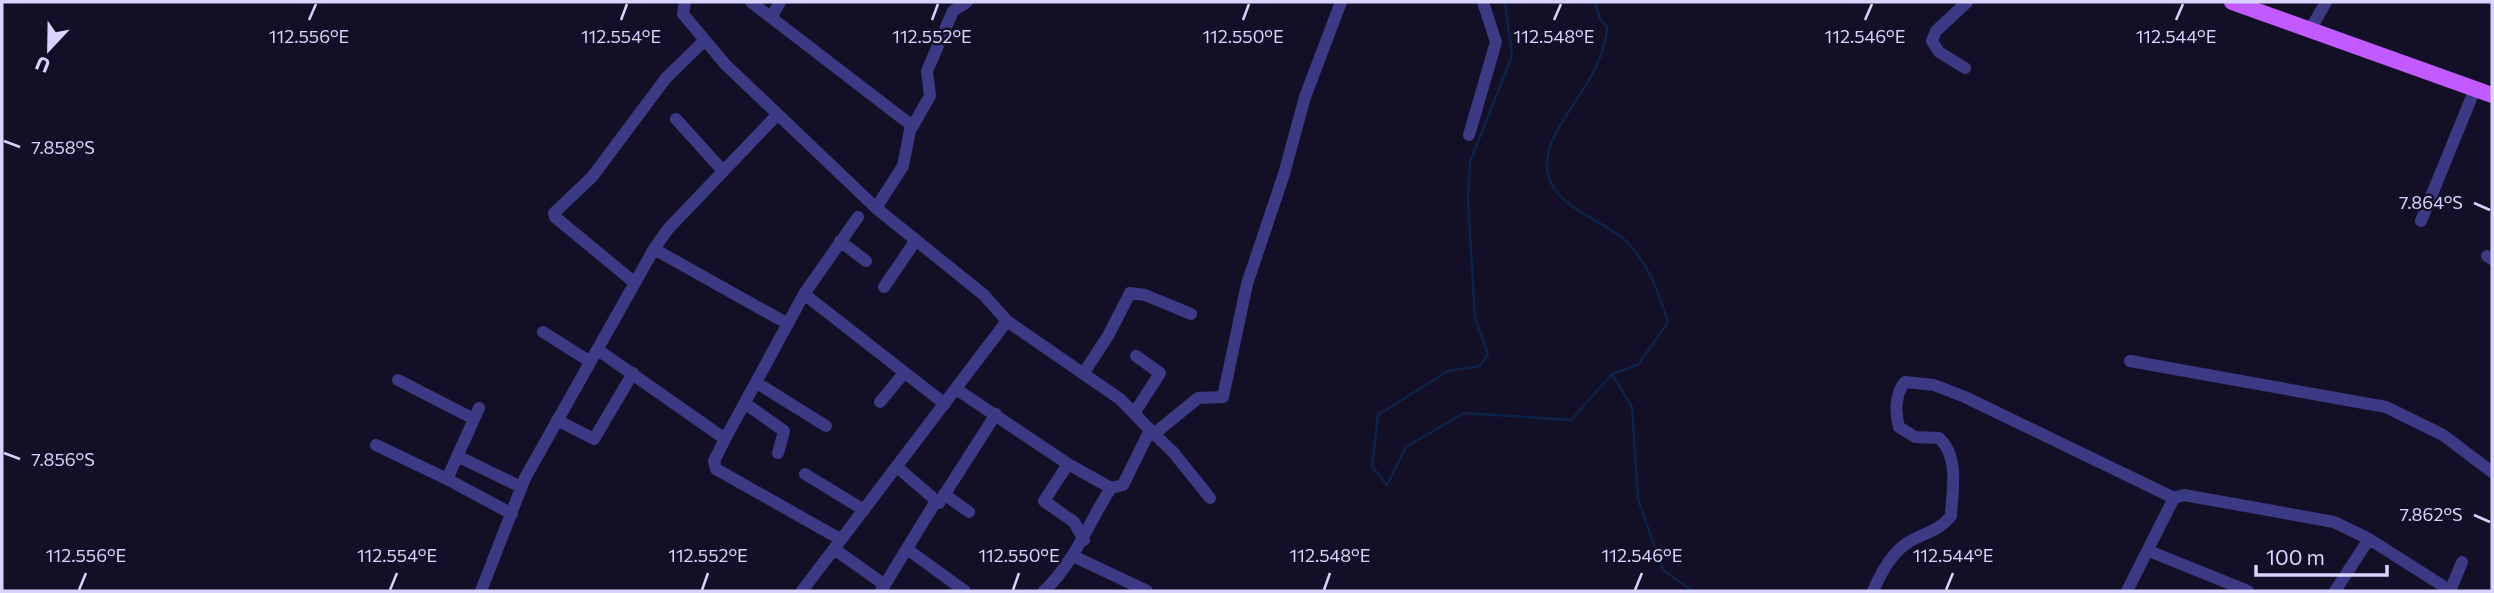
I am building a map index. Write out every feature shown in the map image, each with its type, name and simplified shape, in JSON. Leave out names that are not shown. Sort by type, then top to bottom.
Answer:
[{"type":"main road","points":[[2232,2],[2492,95]]},
{"type":"street","points":[[685,2],[682,12],[777,115],[876,208],[984,295],[1007,321],[1135,412],[1173,452],[1209,498]]},
{"type":"street","points":[[751,2],[909,123],[911,129]]},
{"type":"street","points":[[772,16],[780,2]]},
{"type":"street","points":[[876,208],[902,166],[911,129],[930,96],[927,71],[953,11],[967,2]]},
{"type":"street","points":[[956,388],[1068,464],[1111,488],[1123,485],[1152,432],[1198,398],[1219,399],[1225,395],[1247,284],[1284,174],[1305,97],[1342,2]]},
{"type":"street","points":[[1469,135],[1496,42],[1483,2]]},
{"type":"street","points":[[1965,68],[1939,52],[1932,41],[1936,31],[1967,2]]},
{"type":"street","points":[[2310,30],[2326,2]]},
{"type":"street","points":[[635,283],[555,217],[554,213],[592,177],[660,86],[705,40]]},
{"type":"street","points":[[2421,222],[2475,89]]},
{"type":"street","points":[[481,591],[521,487],[589,361],[654,249],[667,229],[777,115]]},
{"type":"street","points":[[676,119],[723,171]]},
{"type":"street","points":[[858,217],[804,293],[725,439],[714,461],[716,469],[837,544],[883,588],[996,414]]},
{"type":"street","points":[[884,287],[916,240]]},
{"type":"street","points":[[840,241],[866,261]]},
{"type":"street","points":[[654,249],[789,324]]},
{"type":"street","points":[[804,293],[945,404]]},
{"type":"street","points":[[1083,374],[1108,336],[1130,293],[1145,295],[1191,314]]},
{"type":"street","points":[[803,591],[1007,321]]},
{"type":"street","points":[[543,332],[589,361]]},
{"type":"street","points":[[597,349],[725,439]]},
{"type":"street","points":[[1135,412],[1160,373],[1136,356]]},
{"type":"street","points":[[2130,361],[2386,407],[2443,435],[2492,472]]},
{"type":"street","points":[[557,420],[594,439],[633,373]]},
{"type":"street","points":[[880,402],[904,373]]},
{"type":"street","points":[[398,380],[477,413],[447,479]]},
{"type":"street","points":[[1873,591],[1879,576],[1902,548],[1938,529],[1951,516],[1952,460],[1947,447],[1939,439],[1915,437],[1899,427],[1896,416],[1898,395],[1905,382],[1934,385],[1965,397],[2174,498],[2184,495],[2285,511],[2334,522],[2370,539],[2450,591],[2462,562]]},
{"type":"street","points":[[757,383],[826,426]]},
{"type":"street","points":[[746,404],[784,431],[778,453]]},
{"type":"street","points":[[376,445],[512,514]]},
{"type":"street","points":[[457,456],[521,487]]},
{"type":"street","points":[[1068,464],[1044,501],[1074,522],[1084,540]]},
{"type":"street","points":[[897,467],[941,502],[969,512]]},
{"type":"street","points":[[805,474],[864,510]]},
{"type":"street","points":[[1044,591],[1058,578],[1084,540],[1093,516],[1111,488]]},
{"type":"street","points":[[2127,591],[2150,551],[2174,498]]},
{"type":"street","points":[[2335,591],[2370,539]]},
{"type":"street","points":[[907,549],[965,591]]},
{"type":"street","points":[[2150,551],[2248,591]]},
{"type":"street","points":[[1073,556],[1147,591]]},
{"type":"waterway","points":[[1505,2],[1512,56],[1470,162],[1468,199],[1475,318],[1488,354],[1480,366],[1448,371],[1378,415],[1372,466],[1387,485],[1406,447],[1464,413],[1571,420],[1612,374],[1632,407],[1638,499],[1663,570],[1693,591]]},
{"type":"waterway","points":[[1595,2],[1600,19],[1607,27],[1604,47],[1597,66],[1550,147],[1547,162],[1549,177],[1555,190],[1576,210],[1616,233],[1635,251],[1652,280],[1668,322],[1638,365],[1612,374]]}]
